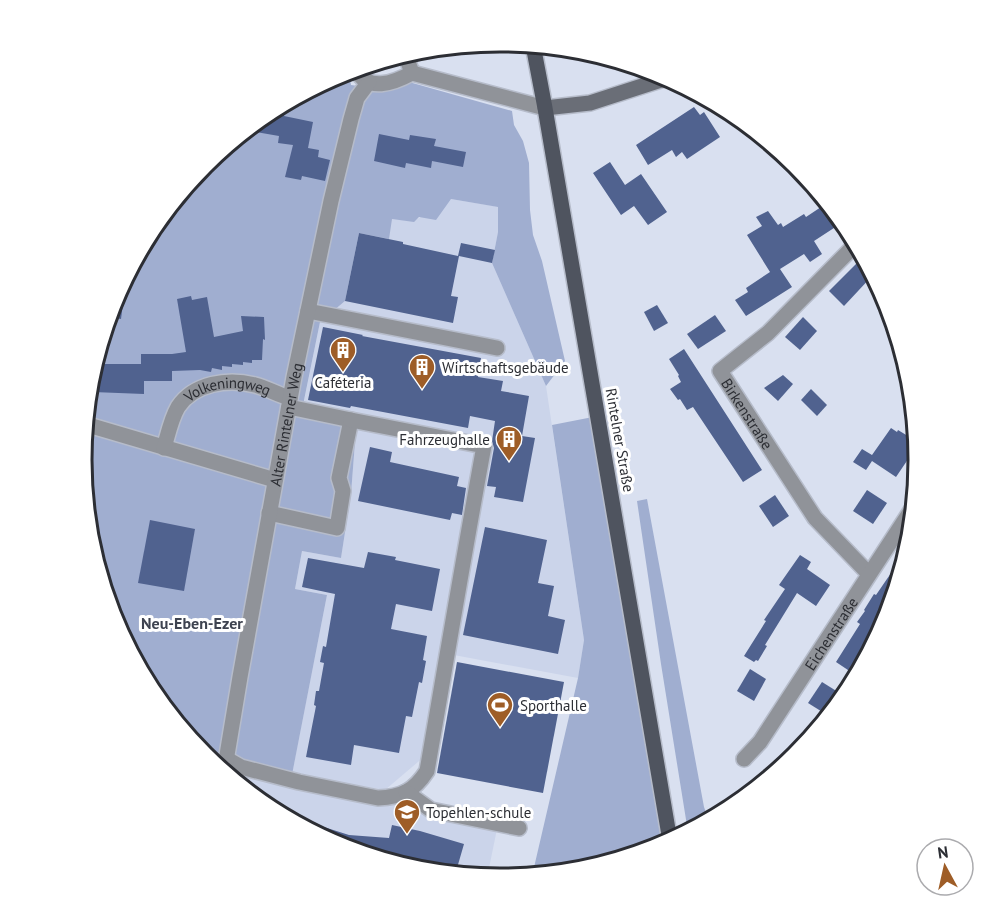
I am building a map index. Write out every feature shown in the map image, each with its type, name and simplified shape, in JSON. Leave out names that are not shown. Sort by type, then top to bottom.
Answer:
[{"type":"main road","name":"Rintelner Straße","points":[[535,54],[668,831]]},
{"type":"main road","points":[[545,108],[590,103],[653,83]]},
{"type":"street","points":[[408,63],[412,73]]},
{"type":"street","points":[[361,77],[369,82],[385,84],[412,73],[545,108]]},
{"type":"street","name":"Alter Rintelner Weg","points":[[226,764],[289,403],[331,201],[357,98],[369,82]]},
{"type":"street","name":"Birkenstraße","points":[[849,251],[768,333],[720,371],[815,518],[868,573]]},
{"type":"street","points":[[308,311],[497,348]]},
{"type":"street","name":"Volkeningweg","points":[[164,448],[177,409],[186,398],[200,388],[219,382],[255,385],[289,403],[351,420],[484,446],[466,538],[460,585],[427,771],[420,782],[406,792]]},
{"type":"street","points":[[269,513],[337,528],[343,490],[339,478],[351,420]]},
{"type":"street","points":[[93,426],[275,480]]},
{"type":"street","name":"Eichenstraße","points":[[744,759],[760,742],[903,522]]},
{"type":"street","points":[[229,766],[378,798],[406,792],[431,810],[519,828]]},
{"type":"shaded area","points":[[350,81],[351,85],[380,89],[409,82],[512,111],[514,125],[523,141],[529,163],[533,235],[542,261],[565,361],[546,386],[492,263],[498,232],[498,207],[451,199],[436,220],[419,217],[414,222],[392,219],[389,239],[359,233],[345,301],[320,322],[301,415],[356,429],[351,494],[341,558],[302,551],[295,589],[327,595],[290,785],[237,772],[230,767],[193,730],[176,709],[160,687],[134,641],[113,592],[105,566],[95,514],[92,487],[92,434],[99,381],[113,329],[146,256],[176,212],[211,172],[230,154],[273,121],[343,84]]},
{"type":"shaded area","points":[[451,199],[499,207],[498,232],[492,263],[546,386],[584,640],[578,678],[443,653],[425,756],[385,790],[292,774],[327,595],[295,589],[302,551],[341,558],[351,494],[356,429],[301,416],[320,322],[345,301],[359,233],[392,219],[414,221]]},
{"type":"shaded area","points":[[598,416],[621,588],[660,835],[605,855],[534,867],[578,678],[584,640],[552,425]]},
{"type":"shaded area","points":[[647,499],[706,812],[686,823],[661,664],[637,501]]},
{"type":"shaded area","name":"Topehlen-schule","points":[[236,772],[290,785],[405,800],[498,824],[489,868],[420,861],[368,847],[319,826],[273,800]]},
{"type":"building","points":[[694,107],[700,115],[704,112],[720,137],[687,159],[682,152],[676,157],[672,150],[648,165],[636,145]]},
{"type":"building","points":[[284,114],[284,116],[313,122],[308,148],[319,150],[318,157],[330,160],[325,181],[302,176],[301,180],[285,177],[293,145],[278,143],[279,136],[258,132]]},
{"type":"building","points":[[379,134],[409,140],[410,135],[436,139],[434,146],[466,152],[463,167],[432,161],[431,168],[406,163],[405,168],[374,161]]},
{"type":"building","points":[[610,162],[625,185],[641,174],[667,212],[648,225],[634,206],[621,215],[593,173]]},
{"type":"building","points":[[820,208],[834,228],[814,241],[822,254],[810,262],[804,254],[780,269],[792,287],[746,316],[735,300],[748,292],[746,288],[770,272],[747,235],[762,226],[756,217],[768,211],[778,225],[781,223],[783,227],[804,214],[806,217]]},
{"type":"building","points":[[359,233],[458,256],[461,243],[495,250],[492,263],[459,256],[451,296],[458,297],[453,323],[345,301]]},
{"type":"building","points":[[856,264],[866,282],[844,306],[829,291]]},
{"type":"building","points":[[191,296],[192,300],[207,297],[214,337],[243,331],[241,316],[264,317],[265,340],[263,339],[262,360],[252,360],[252,363],[243,362],[243,365],[232,364],[232,367],[222,366],[222,370],[212,368],[211,372],[172,371],[172,381],[144,381],[144,394],[97,392],[103,364],[141,364],[141,354],[186,352],[177,299]]},
{"type":"building","points":[[123,304],[121,319],[117,318]]},
{"type":"building","points":[[657,305],[668,323],[654,331],[644,312]]},
{"type":"building","points":[[715,315],[726,331],[698,349],[687,334]]},
{"type":"building","points":[[803,317],[817,331],[800,350],[785,337]]},
{"type":"building","points":[[323,327],[481,358],[478,377],[503,381],[501,391],[529,396],[522,436],[535,438],[523,502],[494,497],[496,487],[487,486],[494,448],[492,441],[495,421],[470,416],[468,428],[308,400]]},
{"type":"building","points":[[684,349],[762,470],[743,482],[693,407],[687,410],[670,389],[681,382],[669,359]]},
{"type":"building","points":[[783,375],[793,384],[778,401],[764,388]]},
{"type":"building","points":[[811,389],[827,405],[817,416],[801,400]]},
{"type":"building","points":[[891,428],[907,436],[908,459],[896,477],[872,461],[866,470],[853,462],[862,449],[872,455]]},
{"type":"building","points":[[370,447],[392,452],[390,462],[459,477],[457,486],[466,488],[462,515],[452,513],[450,520],[358,501]]},
{"type":"building","points":[[867,490],[887,503],[873,524],[853,511]]},
{"type":"building","points":[[775,495],[789,516],[773,527],[759,506]]},
{"type":"building","points":[[150,520],[195,529],[184,591],[138,583]]},
{"type":"building","points":[[485,527],[547,540],[538,583],[554,586],[548,616],[565,620],[558,654],[463,635]]},
{"type":"building","points":[[368,552],[440,569],[432,611],[396,604],[391,629],[427,636],[422,683],[419,682],[412,717],[406,716],[399,753],[354,745],[351,765],[306,757],[316,706],[314,705],[316,691],[319,691],[324,663],[320,662],[323,646],[326,647],[335,594],[302,587],[308,558],[364,568]]},
{"type":"building","points":[[800,555],[811,562],[807,569],[830,585],[816,606],[797,593],[765,645],[767,646],[758,661],[754,662],[744,656],[785,589],[779,585]]},
{"type":"building","points":[[892,571],[876,617],[849,671],[836,662],[860,624],[857,622],[864,610],[874,594],[876,595]]},
{"type":"building","name":"Sporthalle","points":[[457,662],[564,682],[543,793],[437,773]]},
{"type":"building","points":[[750,669],[766,679],[754,701],[737,691]]},
{"type":"building","points":[[822,682],[836,691],[821,711],[808,703]]},
{"type":"building","points":[[316,824],[349,835],[389,838],[392,825],[464,844],[458,866],[446,865],[394,855],[368,847]]},
{"type":"place","name":"Caféteria","points":[[343,373]]},
{"type":"place","name":"Wirtschaftsgebäude","points":[[422,390]]},
{"type":"place","name":"Fahrzeughalle","points":[[509,462]]},
{"type":"place","name":"Sporthalle","points":[[500,728]]},
{"type":"place","name":"Topehlen-schule","points":[[407,835]]},
{"type":"district","name":"Neu-Eben-Ezer","points":[[192,623]]}]
